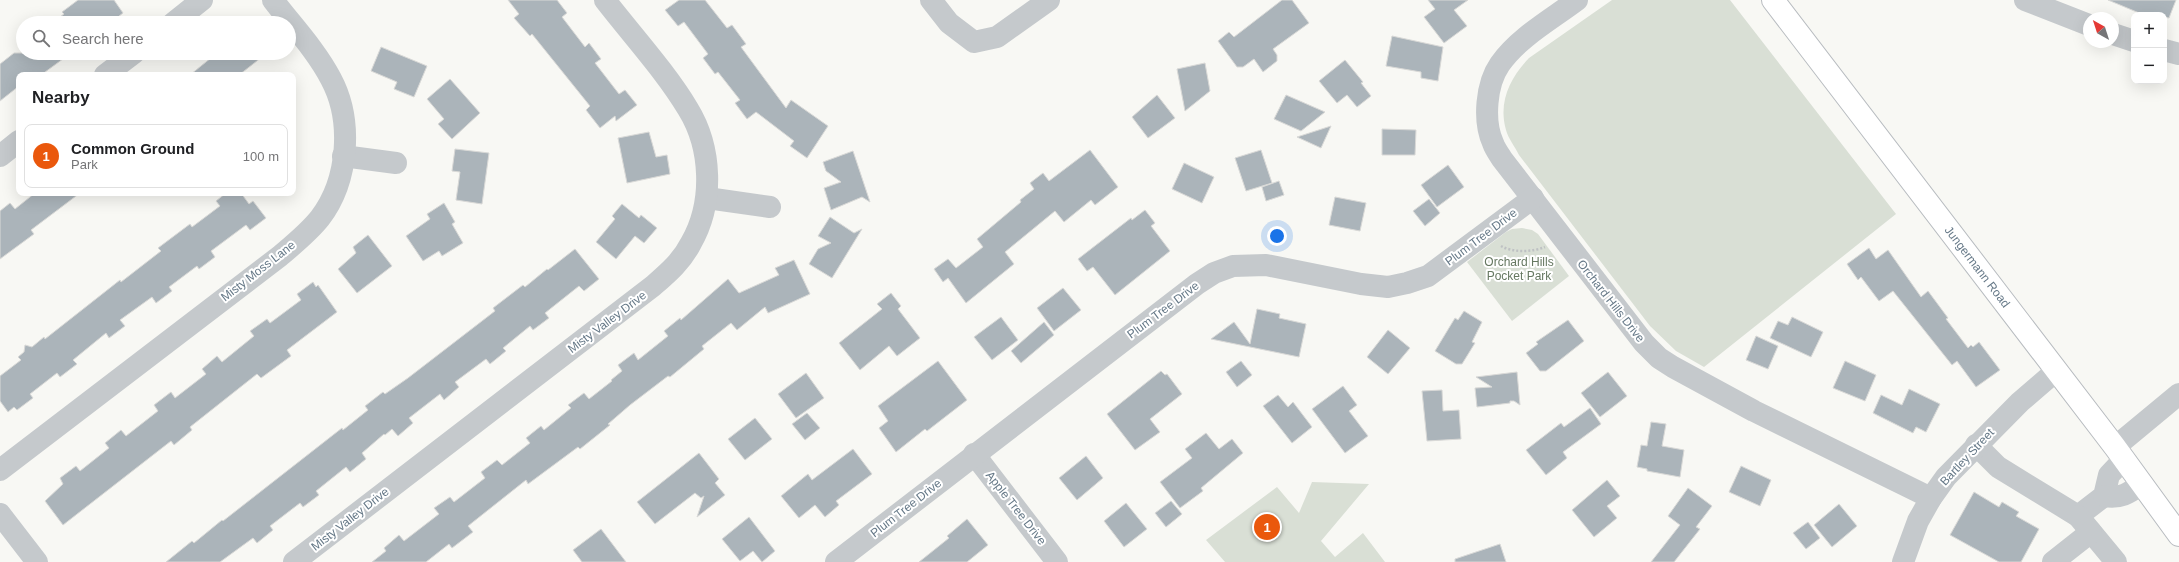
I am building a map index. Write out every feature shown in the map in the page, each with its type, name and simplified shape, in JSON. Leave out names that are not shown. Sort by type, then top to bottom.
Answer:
[{"type":"main road","name":"Jungermann Road","points":[[1773,0],[2119,453],[2179,535]]},
{"type":"street","points":[[182,16],[202,0]]},
{"type":"street","name":"Misty Moss Lane","points":[[273,0],[285,16]]},
{"type":"street","name":"Misty Valley Drive","points":[[294,562],[653,286],[677,265],[692,243],[702,219],[707,198],[705,154],[699,130],[688,109],[605,0]]},
{"type":"street","points":[[931,0],[949,23],[974,42],[997,37],[1050,0]]},
{"type":"street","name":"Orchard Hills Drive","points":[[1578,0],[1516,46],[1500,64],[1491,85],[1488,106],[1492,143],[1502,159],[1644,343],[1658,358],[1754,411],[1931,498]]},
{"type":"street","points":[[2025,0],[2083,23]]},
{"type":"street","name":"Misty Moss Lane","points":[[0,470],[280,256],[303,236],[320,218],[334,195],[343,156],[345,130],[341,104],[331,78],[296,31]]},
{"type":"street","points":[[2119,36],[2131,40]]},
{"type":"street","points":[[2167,51],[2179,54]]},
{"type":"street","points":[[109,72],[125,60]]},
{"type":"street","points":[[0,156],[16,143]]},
{"type":"street","points":[[343,156],[396,163]]},
{"type":"street","points":[[707,198],[770,207]]},
{"type":"street","name":"Plum Tree Drive","points":[[836,562],[974,454],[1197,284],[1214,273],[1233,266],[1266,265],[1361,284],[1388,287],[1407,283],[1428,276],[1533,198]]},
{"type":"street","name":"Bartley Street","points":[[1903,562],[1918,521],[1931,498],[1946,477],[2020,402],[2056,371]]},
{"type":"street","points":[[2053,562],[2084,524],[2104,496],[2109,475],[2119,453],[2179,394]]},
{"type":"street","points":[[1976,445],[1998,467],[2084,524],[2116,562]]},
{"type":"street","name":"Apple Tree Drive","points":[[974,454],[1057,562]]},
{"type":"street","points":[[2104,496],[2114,498],[2126,496],[2142,484]]},
{"type":"street","points":[[0,514],[37,562]]},
{"type":"path","points":[[1486,233],[1494,242],[1507,249],[1524,251],[1542,248],[1563,237]]},
{"type":"green space","points":[[1612,0],[1730,0],[1896,214],[1704,367],[1676,351],[1650,326],[1519,155],[1506,130],[1504,110],[1507,91],[1511,82],[1522,66],[1529,58]]},
{"type":"green space","name":"Orchard Hills Pocket Park","points":[[1522,228],[1532,230],[1538,234],[1569,276],[1512,321],[1467,262],[1506,232],[1512,229]]},
{"type":"green space","points":[[1312,482],[1369,484],[1321,541],[1335,557],[1363,533],[1385,562],[1225,562],[1206,540],[1277,487],[1299,513]]},
{"type":"building","points":[[78,0],[114,0],[123,13],[119,16],[61,16],[64,14],[62,12]]},
{"type":"building","points":[[508,0],[557,0],[567,13],[562,17],[585,47],[589,43],[601,59],[595,63],[619,94],[625,90],[637,105],[616,121],[615,116],[600,128],[586,110],[590,106],[532,34],[530,36],[514,18],[519,14]]},
{"type":"building","points":[[679,0],[705,0],[727,28],[732,25],[746,44],[741,47],[786,108],[791,100],[828,126],[807,158],[790,146],[794,141],[756,112],[747,119],[735,103],[740,100],[718,72],[715,74],[703,58],[708,54],[684,22],[678,26],[665,10]]},
{"type":"building","points":[[1282,0],[1292,0],[1309,23],[1273,49],[1277,55],[1277,61],[1263,72],[1254,59],[1243,67],[1237,67],[1218,41],[1229,32],[1234,37]]},
{"type":"building","points":[[1428,0],[1468,0],[1454,10],[1467,26],[1444,43],[1424,17],[1435,9]]},
{"type":"building","points":[[2108,0],[2176,0],[2169,18],[2167,18],[2167,12],[2137,12]]},
{"type":"building","points":[[1392,36],[1443,47],[1438,81],[1421,78],[1421,72],[1386,66]]},
{"type":"building","points":[[381,47],[427,66],[414,97],[394,89],[397,82],[371,71]]},
{"type":"building","points":[[14,53],[16,53],[16,60],[61,60],[45,72],[16,72],[16,88],[0,101],[0,64]]},
{"type":"building","points":[[208,60],[258,60],[243,72],[194,72]]},
{"type":"building","points":[[1345,60],[1363,82],[1361,83],[1371,96],[1357,107],[1347,95],[1337,103],[1319,81]]},
{"type":"building","points":[[1205,63],[1210,91],[1185,111],[1177,69]]},
{"type":"building","points":[[450,79],[480,113],[452,139],[438,124],[444,119],[427,99]]},
{"type":"building","points":[[1157,95],[1175,118],[1148,138],[1132,117]]},
{"type":"building","points":[[1286,95],[1325,112],[1301,131],[1274,119]]},
{"type":"building","points":[[1331,126],[1321,148],[1297,137]]},
{"type":"building","points":[[1382,129],[1416,130],[1415,155],[1382,155]]},
{"type":"building","points":[[649,132],[656,157],[667,155],[670,174],[627,183],[618,138]]},
{"type":"building","points":[[455,149],[489,153],[482,204],[456,200],[460,172],[452,171]]},
{"type":"building","points":[[1090,150],[1118,187],[1095,205],[1091,200],[1064,222],[1055,211],[1005,252],[1014,264],[966,303],[948,278],[943,282],[934,269],[948,259],[956,268],[983,247],[977,239],[1021,202],[1020,200],[1034,189],[1030,183],[1043,173],[1049,181]]},
{"type":"building","points":[[1261,150],[1272,183],[1246,191],[1235,158]]},
{"type":"building","points":[[853,151],[870,202],[862,197],[831,210],[824,188],[841,182],[826,171],[823,162]]},
{"type":"building","points":[[1184,163],[1214,177],[1202,203],[1172,189]]},
{"type":"building","points":[[1448,165],[1464,187],[1437,207],[1421,185]]},
{"type":"building","points":[[1279,181],[1284,195],[1266,201],[1262,187]]},
{"type":"building","points":[[31,196],[76,196],[31,230],[34,234],[0,259],[0,211],[10,203],[15,209]]},
{"type":"building","points":[[222,196],[243,196],[249,204],[253,201],[266,218],[250,230],[246,225],[211,251],[215,257],[199,269],[197,266],[169,287],[172,291],[156,303],[152,297],[120,320],[125,326],[109,338],[106,333],[73,360],[77,364],[60,377],[57,373],[30,394],[33,398],[17,410],[14,407],[8,412],[0,401],[0,376],[21,360],[18,357],[24,352],[25,345],[32,347],[44,337],[45,339],[120,280],[121,282],[161,251],[158,248],[190,224],[192,227],[220,206],[216,201]]},
{"type":"building","points":[[1335,197],[1366,203],[1360,231],[1329,225]]},
{"type":"building","points":[[1429,199],[1440,213],[1425,226],[1413,211]]},
{"type":"building","points":[[444,203],[455,222],[452,224],[463,243],[442,256],[439,251],[423,261],[406,236],[430,219],[427,214]]},
{"type":"building","points":[[622,204],[639,218],[641,215],[657,228],[644,243],[635,236],[616,259],[596,242],[615,219],[612,216]]},
{"type":"building","points":[[1145,210],[1155,223],[1151,226],[1170,251],[1115,295],[1093,267],[1087,271],[1078,259],[1131,218],[1132,220]]},
{"type":"building","points":[[830,217],[854,233],[862,229],[832,278],[809,264],[818,249],[831,243],[818,236]]},
{"type":"building","points":[[368,235],[392,266],[357,293],[338,269],[356,253],[353,247]]},
{"type":"building","points":[[1869,248],[1876,259],[1888,250],[1921,297],[1928,291],[1948,318],[1946,319],[1968,348],[1971,345],[1973,347],[1979,342],[2000,370],[1976,387],[1957,361],[1952,365],[1893,291],[1879,301],[1861,277],[1858,280],[1847,264]]},
{"type":"building","points":[[575,249],[599,279],[584,291],[579,286],[545,313],[549,318],[533,330],[530,326],[503,348],[506,351],[490,364],[486,359],[455,382],[459,387],[444,400],[440,394],[409,418],[413,423],[398,436],[392,429],[385,435],[384,434],[362,453],[366,459],[350,472],[346,467],[316,491],[319,495],[303,507],[300,503],[270,526],[273,530],[257,543],[253,538],[220,562],[166,562],[192,541],[194,543],[222,520],[223,521],[342,428],[343,430],[368,410],[365,406],[383,392],[385,394],[408,378],[495,311],[493,308],[523,285],[525,287]]},
{"type":"building","points":[[794,260],[810,294],[768,313],[765,307],[737,330],[731,323],[702,346],[704,349],[670,377],[668,376],[630,405],[608,424],[610,425],[580,449],[578,447],[528,484],[526,480],[468,526],[473,532],[452,548],[449,544],[426,562],[372,562],[386,551],[384,548],[399,535],[404,541],[439,514],[434,508],[450,497],[454,502],[485,478],[481,472],[497,460],[502,465],[530,443],[526,438],[541,426],[544,430],[571,408],[568,405],[584,393],[589,399],[612,381],[611,380],[622,371],[618,365],[634,353],[638,360],[668,336],[664,331],[680,318],[681,320],[728,279],[739,293],[779,275],[775,268]]},
{"type":"building","points":[[313,282],[316,287],[318,285],[337,312],[287,350],[291,356],[261,378],[257,374],[190,427],[192,430],[174,445],[171,441],[63,525],[45,501],[63,484],[60,478],[76,466],[80,471],[109,448],[105,443],[121,430],[126,436],[158,411],[154,405],[171,392],[175,398],[206,374],[202,369],[217,356],[222,362],[254,336],[250,331],[267,319],[270,323],[301,300],[297,294]]},
{"type":"building","points":[[1063,288],[1081,310],[1054,331],[1037,308]]},
{"type":"building","points":[[891,293],[901,306],[898,309],[920,338],[897,356],[889,346],[860,370],[839,343],[882,309],[877,304]]},
{"type":"building","points":[[1257,309],[1280,314],[1279,318],[1306,324],[1299,357],[1211,339],[1234,322],[1250,344]]},
{"type":"building","points":[[1464,311],[1482,322],[1472,342],[1475,343],[1462,364],[1456,364],[1435,351],[1455,318],[1458,320]]},
{"type":"building","points":[[1001,317],[1018,340],[992,360],[974,337]]},
{"type":"building","points":[[1792,317],[1823,332],[1811,357],[1770,338],[1778,321],[1788,325]]},
{"type":"building","points":[[1568,320],[1584,341],[1546,371],[1540,371],[1526,353],[1538,344],[1536,342]]},
{"type":"building","points":[[1044,322],[1054,335],[1021,363],[1011,351]]},
{"type":"building","points":[[1388,330],[1410,348],[1388,374],[1367,357]]},
{"type":"building","points":[[1756,336],[1778,346],[1768,369],[1746,360]]},
{"type":"building","points":[[938,361],[967,400],[927,431],[925,429],[896,452],[879,428],[888,421],[878,406]]},
{"type":"building","points":[[1241,361],[1252,375],[1237,387],[1226,372]]},
{"type":"building","points":[[1845,361],[1876,375],[1865,401],[1833,388]]},
{"type":"building","points":[[1161,371],[1165,375],[1167,374],[1182,394],[1150,419],[1160,432],[1135,450],[1107,414]]},
{"type":"building","points":[[1517,372],[1520,405],[1514,401],[1510,401],[1510,403],[1477,407],[1475,388],[1492,387],[1476,377]]},
{"type":"building","points":[[1608,372],[1627,396],[1600,417],[1581,393]]},
{"type":"building","points":[[806,373],[824,398],[796,418],[778,394]]},
{"type":"building","points":[[1343,386],[1357,405],[1349,411],[1368,436],[1345,453],[1312,409]]},
{"type":"building","points":[[1909,389],[1940,404],[1926,432],[1916,427],[1913,433],[1873,413],[1881,395],[1902,405]]},
{"type":"building","points":[[1442,390],[1443,411],[1459,410],[1461,439],[1427,441],[1422,391]]},
{"type":"building","points":[[1278,395],[1288,407],[1293,402],[1312,427],[1292,443],[1263,406]]},
{"type":"building","points":[[1590,408],[1601,424],[1563,452],[1567,458],[1546,475],[1526,450],[1561,423],[1564,427]]},
{"type":"building","points":[[807,413],[820,428],[805,440],[792,424]]},
{"type":"building","points":[[755,418],[772,439],[745,460],[728,439]]},
{"type":"building","points":[[1651,422],[1666,424],[1662,446],[1684,450],[1680,477],[1647,471],[1647,469],[1637,467],[1641,445],[1647,446]]},
{"type":"building","points":[[1206,433],[1219,449],[1232,439],[1243,453],[1201,488],[1203,491],[1180,508],[1160,482],[1192,458],[1185,449]]},
{"type":"building","points":[[853,449],[872,474],[836,501],[839,505],[825,517],[815,505],[799,518],[781,496],[808,474],[812,480]]},
{"type":"building","points":[[699,453],[719,479],[715,483],[725,495],[697,517],[704,496],[701,498],[695,493],[655,524],[637,502]]},
{"type":"building","points":[[1086,456],[1103,478],[1077,500],[1059,478]]},
{"type":"building","points":[[1741,466],[1771,480],[1760,506],[1729,492]]},
{"type":"building","points":[[1607,480],[1620,496],[1607,506],[1617,518],[1594,537],[1572,510]]},
{"type":"building","points":[[1688,488],[1712,506],[1696,527],[1700,529],[1674,562],[1651,562],[1680,525],[1668,516]]},
{"type":"building","points":[[1974,492],[1999,507],[2002,502],[2019,512],[2016,516],[2039,529],[2021,562],[1999,562],[1950,535]]},
{"type":"building","points":[[1171,501],[1182,514],[1166,527],[1155,513]]},
{"type":"building","points":[[1126,503],[1147,529],[1124,547],[1104,521]]},
{"type":"building","points":[[1839,504],[1857,526],[1832,547],[1814,525]]},
{"type":"building","points":[[749,517],[775,551],[762,562],[753,551],[740,561],[722,539]]},
{"type":"building","points":[[967,519],[988,545],[967,562],[919,562],[949,538],[947,536]]},
{"type":"building","points":[[1808,522],[1820,538],[1806,549],[1793,533]]},
{"type":"building","points":[[601,529],[626,562],[582,562],[573,550]]},
{"type":"building","points":[[1500,544],[1506,562],[1455,562],[1455,559]]},
{"type":"place","name":"Common Ground","points":[[1267,527]]}]
